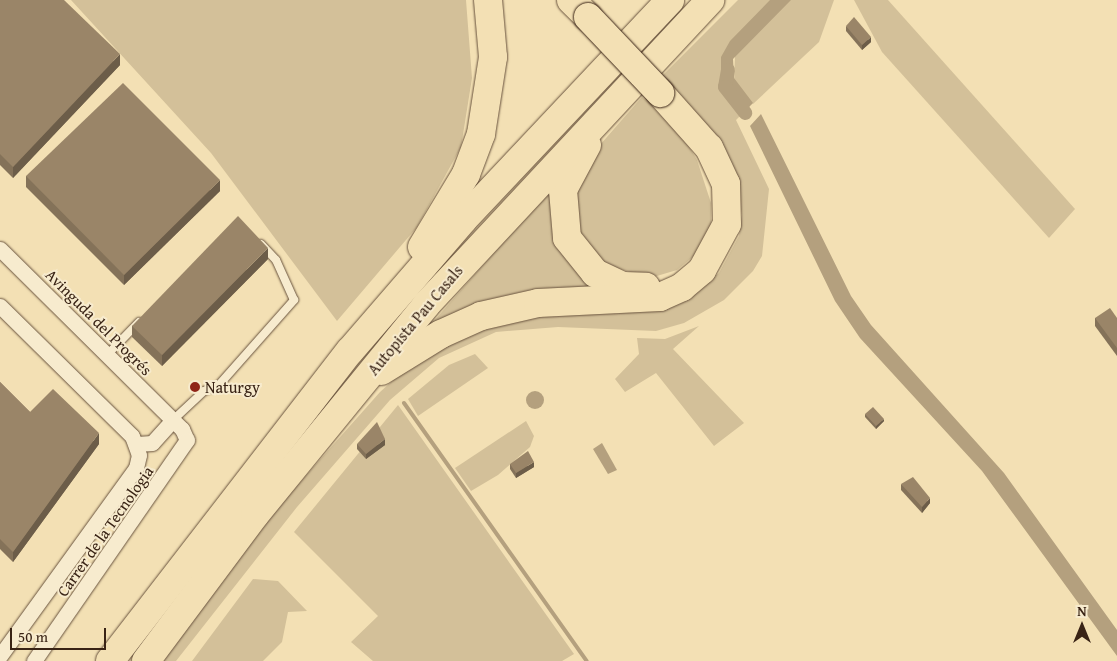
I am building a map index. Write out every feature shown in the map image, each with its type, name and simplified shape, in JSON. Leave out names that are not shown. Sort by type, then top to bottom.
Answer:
[{"type":"highway","points":[[350,351],[447,209],[474,155],[491,86],[488,0]]},
{"type":"highway","name":"Autopista Pau Casals","points":[[110,661],[350,351],[470,214],[670,0]]},
{"type":"highway","name":"Autopista Pau Casals","points":[[146,661],[208,576],[362,382],[426,305],[621,92],[710,0]]},
{"type":"highway","points":[[362,382],[441,334],[481,316],[538,304],[660,297],[682,288],[702,270],[727,224],[726,184],[709,148],[580,9]]},
{"type":"highway","points":[[621,92],[563,190],[567,238],[595,273],[623,286],[660,286],[702,270]]},
{"type":"street","name":"Avinguda del Progrés","points":[[0,249],[173,420]]},
{"type":"street","points":[[0,306],[137,444],[152,443],[173,420]]},
{"type":"street","name":"Carrer de la Tecnologia","points":[[34,661],[184,450],[186,435],[173,420]]},
{"type":"street","name":"Carrer de la Tecnologia","points":[[0,656],[136,468],[137,444]]},
{"type":"lane","points":[[173,420],[204,391],[218,386],[294,300],[276,260],[257,239]]},
{"type":"lane","points":[[107,355],[146,314]]},
{"type":"shaded area","points":[[71,0],[466,0],[472,78],[461,147],[417,227],[337,321],[211,153]]},
{"type":"shaded area","points":[[738,0],[771,0],[721,69],[750,106],[736,120],[769,189],[762,256],[753,271],[724,300],[684,323],[656,331],[558,327],[496,332],[439,358],[390,400],[297,507],[176,661],[160,661],[271,515],[380,392],[418,358],[525,312],[680,303],[719,273],[739,236],[742,215],[734,170],[659,79]]},
{"type":"shaded area","points":[[770,0],[791,0],[733,59],[734,78],[753,103],[742,114],[721,77],[721,57],[730,41]]},
{"type":"shaded area","points":[[789,0],[834,0],[819,42],[753,104],[734,82],[735,56]]},
{"type":"shaded area","points":[[854,0],[888,0],[1075,209],[1049,238],[882,52]]},
{"type":"shaded area","points":[[642,97],[682,135],[697,160],[711,203],[711,225],[695,255],[677,270],[650,278],[607,265],[577,237],[575,199],[585,162]]},
{"type":"shaded area","points":[[761,114],[851,296],[871,325],[1004,473],[1117,630],[1117,656],[982,471],[860,338],[835,301],[750,126]]},
{"type":"shaded area","points":[[554,184],[551,213],[612,292],[420,337]]},
{"type":"shaded area","points":[[699,326],[673,349],[744,423],[714,446],[656,373],[625,392],[615,379],[639,354],[637,338],[665,339]]},
{"type":"shaded area","points":[[475,354],[488,368],[418,416],[408,399],[449,365]]},
{"type":"shaded area","points":[[535,391],[541,394],[544,400],[541,406],[535,409],[529,406],[526,400],[529,394]]},
{"type":"shaded area","points":[[398,405],[574,654],[562,661],[373,661],[351,642],[378,616],[294,532]]},
{"type":"shaded area","points":[[526,421],[534,436],[530,447],[498,475],[471,491],[455,468]]},
{"type":"shaded area","points":[[602,443],[617,470],[608,474],[593,449]]},
{"type":"shaded area","points":[[253,579],[278,581],[307,611],[288,612],[282,642],[263,661],[192,661]]},
{"type":"building","points":[[0,0],[64,0],[120,54],[13,167],[0,154]]},
{"type":"building","points":[[854,17],[871,37],[862,45],[846,26]]},
{"type":"building","points":[[123,83],[220,180],[124,275],[26,176]]},
{"type":"building","points":[[238,216],[268,248],[162,355],[132,326]]},
{"type":"building","points":[[1110,308],[1117,318],[1117,348],[1095,318]]},
{"type":"building","points":[[0,382],[30,412],[53,389],[99,433],[13,552],[0,539]]},
{"type":"building","points":[[873,407],[884,419],[876,426],[865,414]]},
{"type":"building","points":[[377,422],[385,439],[366,454],[357,444]]},
{"type":"building","points":[[528,451],[534,462],[516,473],[510,464]]},
{"type":"building","points":[[913,477],[930,498],[922,507],[901,484]]},
{"type":"waterway","points":[[728,70],[725,87],[745,113]]},
{"type":"waterway","points":[[404,403],[587,661]]},
{"type":"place","name":"Naturgy","points":[[195,387]]}]
